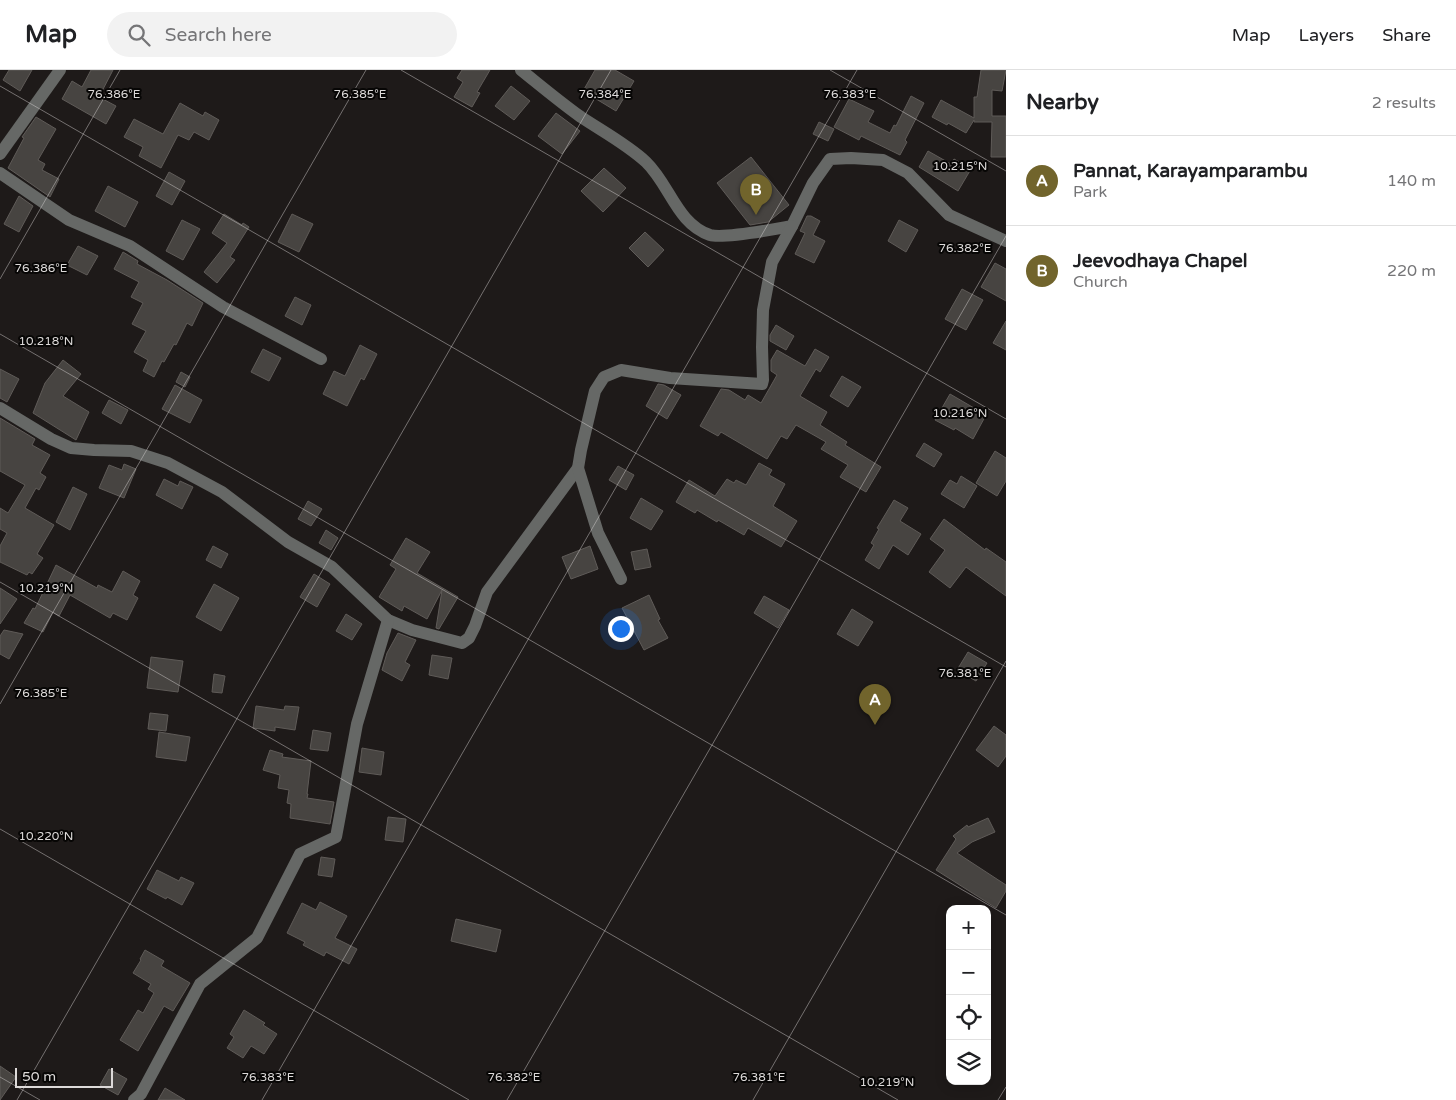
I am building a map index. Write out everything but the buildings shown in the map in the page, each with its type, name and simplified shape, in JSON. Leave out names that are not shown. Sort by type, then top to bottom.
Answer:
[{"type":"street","points":[[0,154],[60,70]]},
{"type":"street","points":[[521,70],[579,115],[647,163],[670,194],[682,215],[700,231],[712,236],[724,236],[792,226]]},
{"type":"street","points":[[0,408],[51,439],[71,448],[132,451],[168,463],[182,470],[222,492],[288,542],[332,566],[388,620],[412,630],[462,642],[469,638],[475,626],[487,592],[578,468],[595,391],[604,377],[621,370],[670,378],[762,384],[764,380],[762,347],[763,310],[772,262],[813,183],[830,160],[851,158],[883,160],[908,173],[949,215],[1006,241]]},
{"type":"street","points":[[0,173],[69,220],[130,246],[223,306],[321,359]]},
{"type":"street","points":[[578,468],[598,532],[621,579]]},
{"type":"street","points":[[134,1100],[141,1094],[200,984],[256,938],[300,854],[336,837],[357,724],[388,620]]},
{"type":"place","name":"Jeevodhaya Chapel","points":[[756,215]]},
{"type":"place","name":"Pannat, Karayamparambu","points":[[875,725]]}]
